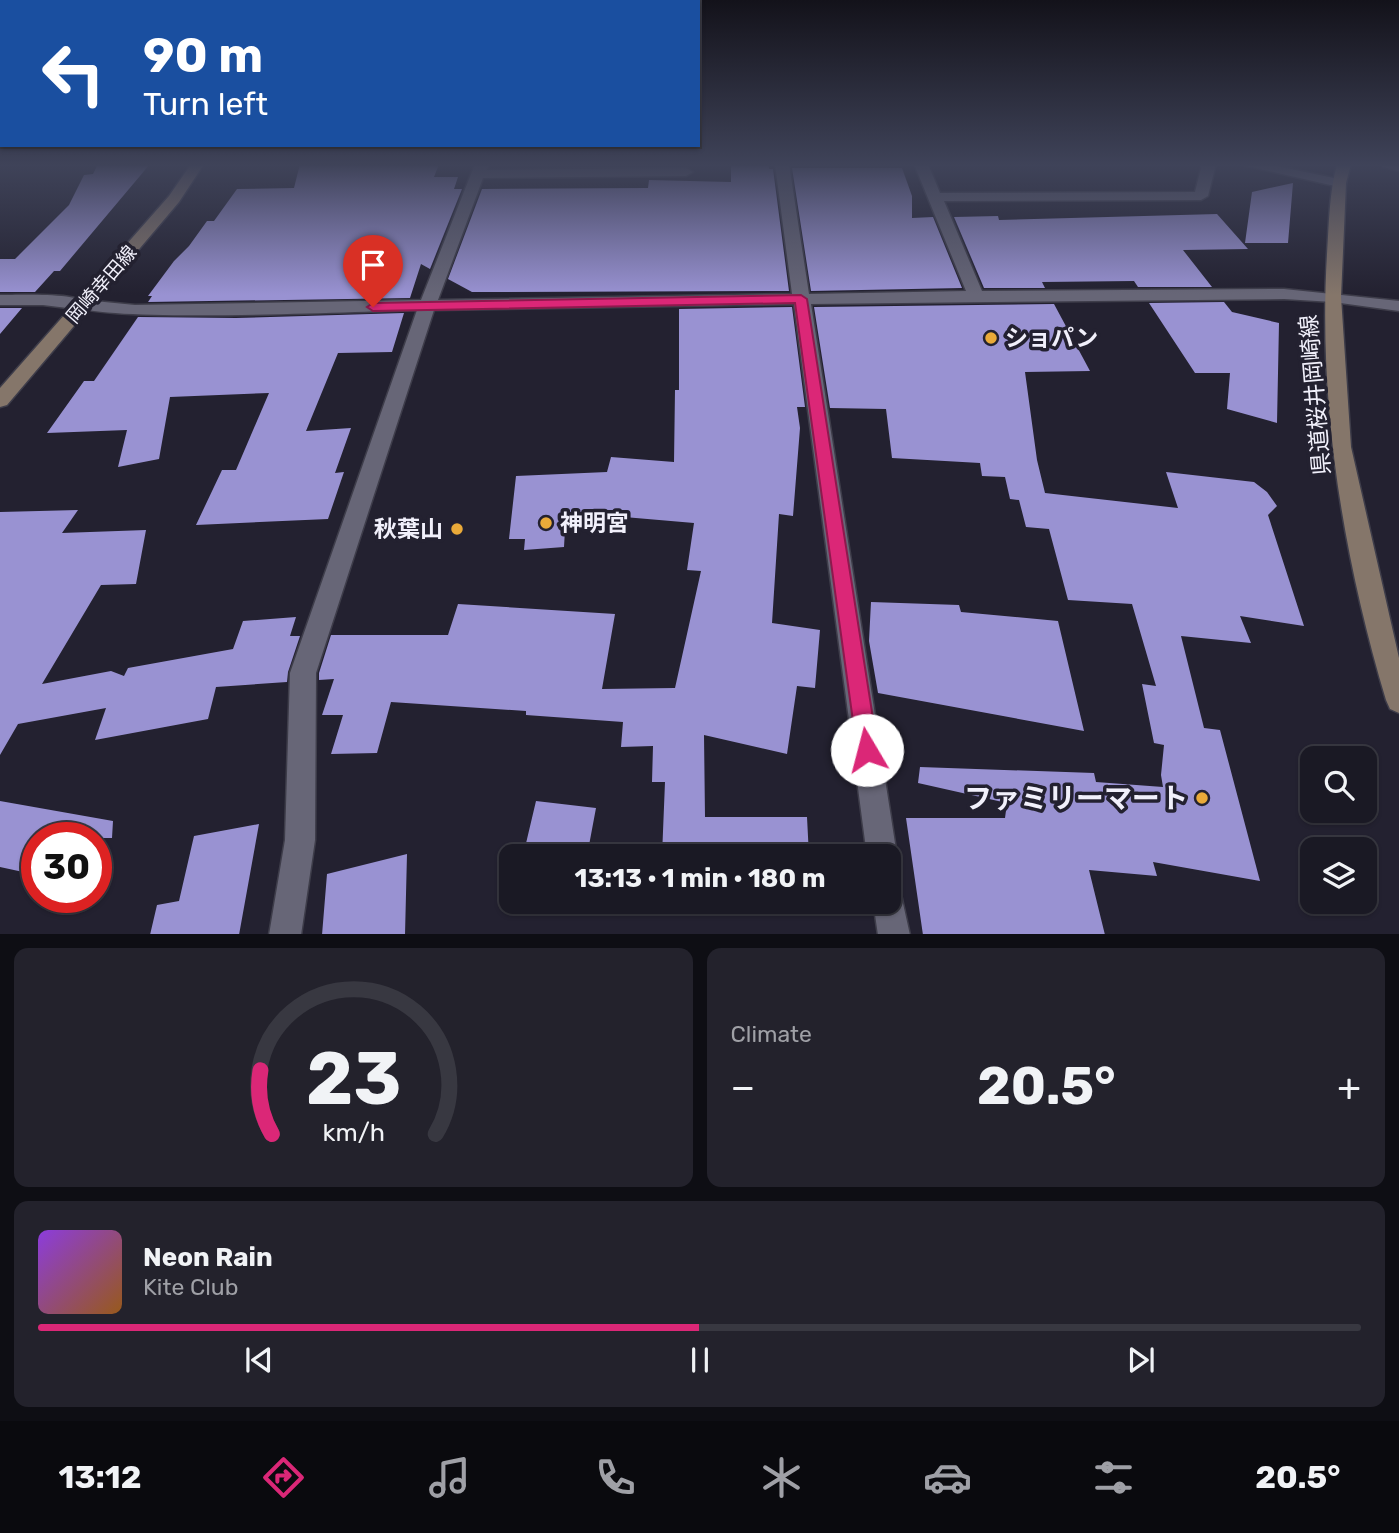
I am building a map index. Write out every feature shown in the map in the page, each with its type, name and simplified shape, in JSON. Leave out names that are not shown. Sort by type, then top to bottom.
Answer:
[{"type":"main road","name":"岡崎幸田線","points":[[0,400],[167,208]]},
{"type":"main road","name":"県道桜井岡崎線","points":[[1338,208],[1334,297],[1340,447],[1389,639],[1399,700]]},
{"type":"street","points":[[285,934],[300,840],[303,673],[427,306],[465,208]]},
{"type":"street","points":[[788,208],[881,844]]},
{"type":"street","points":[[939,208],[976,296]]},
{"type":"street","points":[[0,300],[43,300],[135,310],[976,296],[1284,294],[1334,297],[1399,306]]},
{"type":"street","points":[[891,914],[894,934]]},
{"type":"building","points":[[66,208],[113,208],[60,271],[54,271],[35,292],[0,292],[0,259],[15,259]]},
{"type":"building","points":[[224,208],[455,208],[430,269],[421,264],[410,298],[148,302],[152,296],[148,296],[174,261],[207,221],[214,221]]},
{"type":"building","points":[[475,208],[778,208],[789,291],[472,292],[448,279]]},
{"type":"building","points":[[798,208],[912,208],[912,218],[933,217],[962,288],[811,291]]},
{"type":"building","points":[[1250,208],[1291,208],[1288,243],[1245,243]]},
{"type":"building","points":[[1217,214],[1248,249],[1183,250],[1212,287],[1138,287],[1134,281],[1042,282],[1045,288],[984,288],[954,217],[998,216],[999,220]]},
{"type":"building","points":[[1224,302],[1232,312],[1279,323],[1277,423],[1227,409],[1230,373],[1195,373],[1149,303]]},
{"type":"building","points":[[1054,304],[1090,371],[1025,372],[1037,460],[1045,493],[1178,508],[1166,472],[1254,482],[1267,492],[1277,506],[1268,515],[1304,626],[1240,616],[1251,643],[1181,636],[1204,728],[1220,730],[1260,881],[1153,862],[1157,876],[1089,870],[1105,934],[923,934],[906,818],[1005,818],[1007,803],[918,783],[920,767],[1094,773],[1096,782],[1163,787],[1161,775],[1164,745],[1154,743],[1142,684],[1156,686],[1132,604],[1068,600],[1049,529],[1026,527],[1019,500],[1010,499],[1005,477],[982,476],[980,463],[892,458],[886,409],[830,408],[814,307]]},
{"type":"building","points":[[792,307],[805,407],[797,407],[800,428],[793,516],[779,514],[772,623],[820,630],[815,688],[797,686],[787,754],[704,735],[705,817],[807,817],[808,844],[662,844],[665,782],[652,782],[653,746],[621,747],[623,722],[526,715],[526,711],[391,702],[377,753],[331,754],[343,715],[322,715],[334,679],[319,680],[319,673],[331,635],[448,635],[458,604],[615,614],[602,689],[675,688],[701,571],[687,570],[694,523],[566,512],[564,547],[524,550],[525,539],[509,539],[516,476],[607,472],[611,457],[674,462],[675,390],[679,390],[679,309]]},
{"type":"building","points":[[0,308],[22,308],[0,334]]},
{"type":"building","points":[[404,313],[392,352],[338,353],[306,431],[351,428],[335,473],[344,472],[328,519],[196,525],[222,470],[236,470],[269,393],[170,397],[159,459],[118,467],[127,430],[47,433],[84,381],[94,381],[138,317],[236,318]]},
{"type":"building","points":[[78,510],[62,533],[146,530],[136,584],[101,585],[42,684],[111,671],[124,676],[128,668],[233,649],[243,621],[296,617],[290,636],[300,636],[287,682],[216,687],[208,719],[95,740],[106,708],[18,724],[0,755],[0,512]]},
{"type":"building","points":[[871,602],[959,605],[961,612],[1058,621],[1084,731],[878,693],[869,641]]},
{"type":"building","points":[[0,801],[113,821],[112,838],[112,822],[21,822],[21,872],[0,867]]},
{"type":"building","points":[[536,801],[596,808],[589,844],[526,844]]},
{"type":"building","points":[[259,824],[239,934],[150,934],[157,905],[179,901],[194,836]]},
{"type":"building","points":[[407,854],[405,934],[322,934],[327,874]]},
{"type":"place","name":"ショパン","points":[[991,338]]},
{"type":"place","name":"神明宮","points":[[546,523]]},
{"type":"place","name":"秋葉山","points":[[457,529]]},
{"type":"place","name":"ファミリーマート","points":[[1202,798]]},
{"type":"route","points":[[373,307],[801,299],[867,750]]}]
